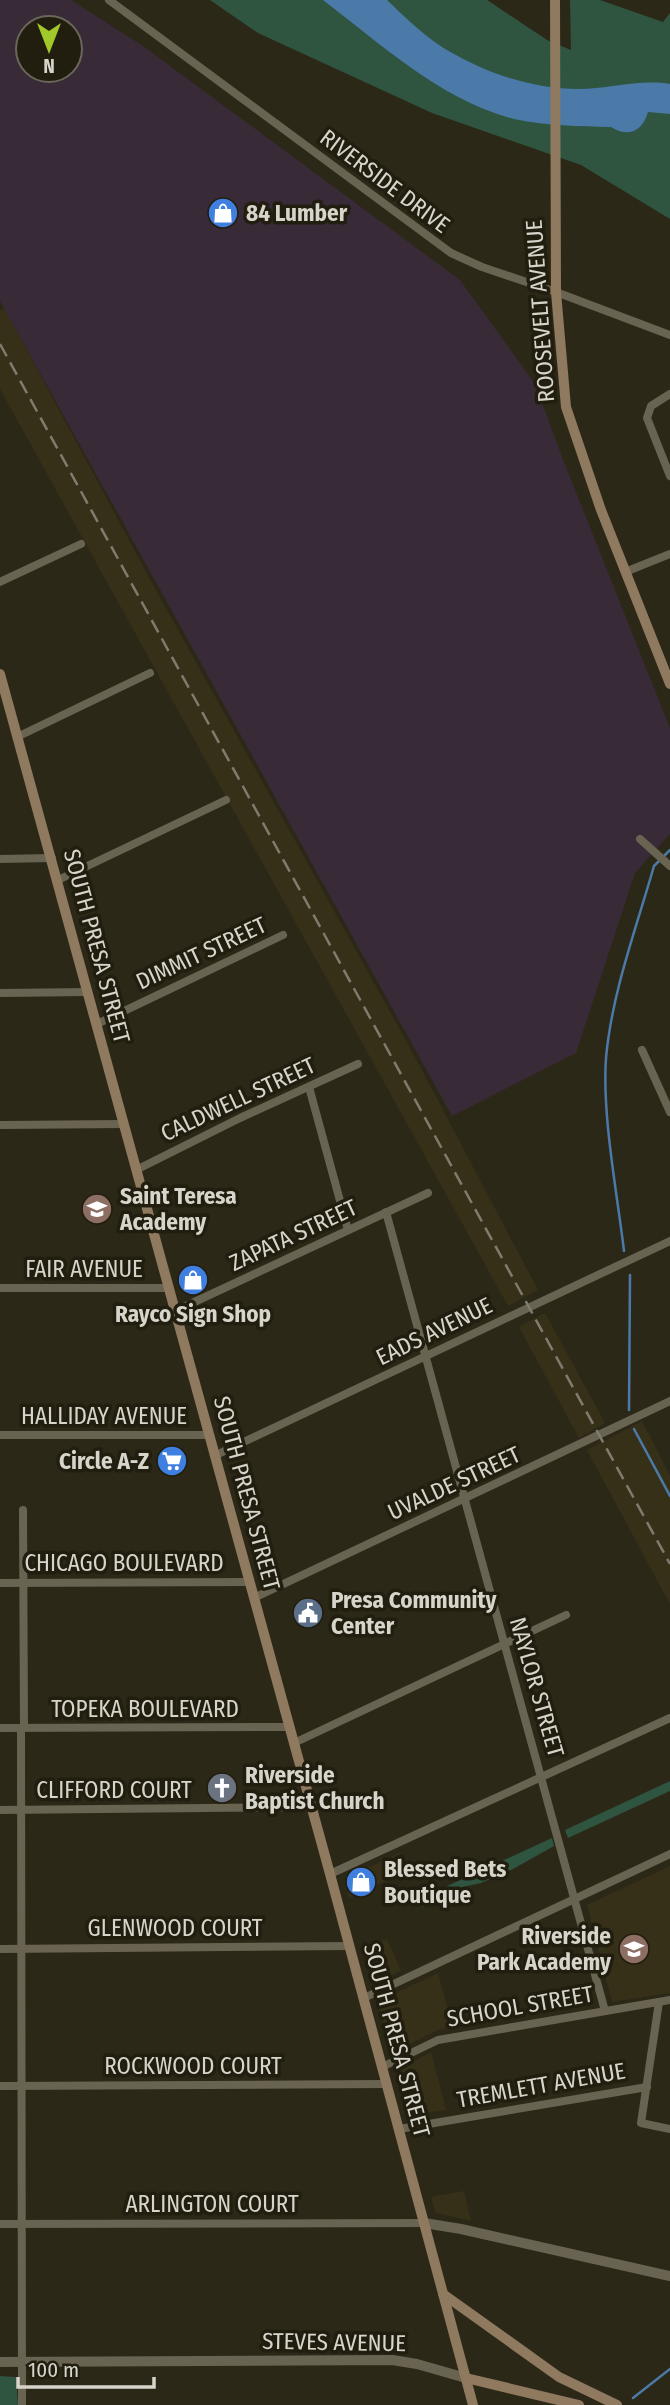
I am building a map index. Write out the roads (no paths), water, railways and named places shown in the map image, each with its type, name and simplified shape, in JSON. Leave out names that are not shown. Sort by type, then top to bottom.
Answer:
[{"type":"main road","name":"ROOSEVELT AVENUE","points":[[555,0],[556,292],[566,407],[577,444],[625,572],[670,684]]},
{"type":"main road","name":"SOUTH PRESA STREET","points":[[0,674],[4,700],[52,858],[473,2405]]},
{"type":"main road","points":[[443,2294],[559,2377],[617,2405]]},
{"type":"main road","name":"STEVES AVENUE","points":[[466,2378],[579,2405]]},
{"type":"street","name":"RIVERSIDE DRIVE","points":[[109,0],[429,239],[463,260],[670,335]]},
{"type":"street","points":[[670,394],[651,406],[647,418],[670,474]]},
{"type":"street","points":[[0,582],[81,544]]},
{"type":"street","points":[[625,572],[670,554]]},
{"type":"street","points":[[17,737],[150,673]]},
{"type":"street","points":[[58,880],[226,800]]},
{"type":"street","points":[[640,839],[669,865]]},
{"type":"street","points":[[0,859],[52,858]]},
{"type":"street","name":"DIMMIT STREET","points":[[97,1024],[283,935]]},
{"type":"street","points":[[0,993],[88,992]]},
{"type":"street","points":[[642,1050],[670,1112]]},
{"type":"street","name":"CALDWELL STREET","points":[[136,1170],[358,1065]]},
{"type":"street","points":[[309,1087],[348,1230]]},
{"type":"street","points":[[0,1125],[124,1124]]},
{"type":"street","name":"ZAPATA STREET","points":[[175,1311],[428,1193]]},
{"type":"street","name":"NAYLOR STREET","points":[[386,1212],[605,2011]]},
{"type":"street","name":"EADS AVENUE","points":[[214,1456],[670,1241]]},
{"type":"street","name":"FAIR AVENUE","points":[[0,1288],[169,1288]]},
{"type":"street","name":"UVALDE STREET","points":[[254,1598],[670,1401]]},
{"type":"street","name":"HALLIDAY AVENUE","points":[[0,1435],[209,1435]]},
{"type":"street","points":[[22,2405],[20,1810],[23,1510]]},
{"type":"street","name":"CHICAGO BOULEVARD","points":[[0,1583],[249,1582]]},
{"type":"street","points":[[293,1743],[566,1615]]},
{"type":"street","points":[[330,1874],[670,1718]]},
{"type":"street","name":"TOPEKA BOULEVARD","points":[[0,1728],[290,1727]]},
{"type":"street","name":"CLIFFORD COURT","points":[[0,1810],[312,1807]]},
{"type":"street","points":[[364,1998],[670,1854]]},
{"type":"street","name":"GLENWOOD COURT","points":[[0,1949],[350,1946]]},
{"type":"street","name":"SCHOOL STREET","points":[[382,2067],[438,2040],[670,2000]]},
{"type":"street","points":[[659,2002],[641,2123],[670,2129]]},
{"type":"street","name":"ROCKWOOD COURT","points":[[0,2087],[387,2084]]},
{"type":"street","name":"TREMLETT AVENUE","points":[[399,2129],[647,2087]]},
{"type":"street","points":[[424,2223],[670,2276]]},
{"type":"street","name":"ARLINGTON COURT","points":[[0,2224],[424,2223]]},
{"type":"street","name":"STEVES AVENUE","points":[[0,2362],[392,2360],[466,2378]]},
{"type":"water","points":[[323,0],[387,0],[445,49],[483,68],[530,83],[578,89],[647,83],[670,84],[670,114],[648,112],[643,124],[629,132],[611,127],[514,119],[462,99],[437,85]]},
{"type":"waterway","points":[[664,856],[670,850]]},
{"type":"waterway","points":[[624,1251],[608,1129],[606,1058],[625,961],[654,866],[659,861]]},
{"type":"waterway","points":[[629,1410],[630,1275]]},
{"type":"waterway","points":[[634,1429],[670,1496]]},
{"type":"waterway","points":[[633,2398],[670,2369]]},
{"type":"railway","points":[[0,344],[670,1564]]},
{"type":"place","name":"84 Lumber","points":[[223,213]]},
{"type":"place","name":"Saint Teresa Academy","points":[[97,1209]]},
{"type":"place","name":"Rayco Sign Shop","points":[[193,1280]]},
{"type":"place","name":"Circle A-Z","points":[[172,1461]]},
{"type":"place","name":"Presa Community Center","points":[[308,1613]]},
{"type":"place","name":"Riverside Baptist Church","points":[[222,1788]]},
{"type":"place","name":"Blessed Bets Boutique","points":[[361,1882]]},
{"type":"place","name":"Riverside Park Academy","points":[[634,1949]]}]
